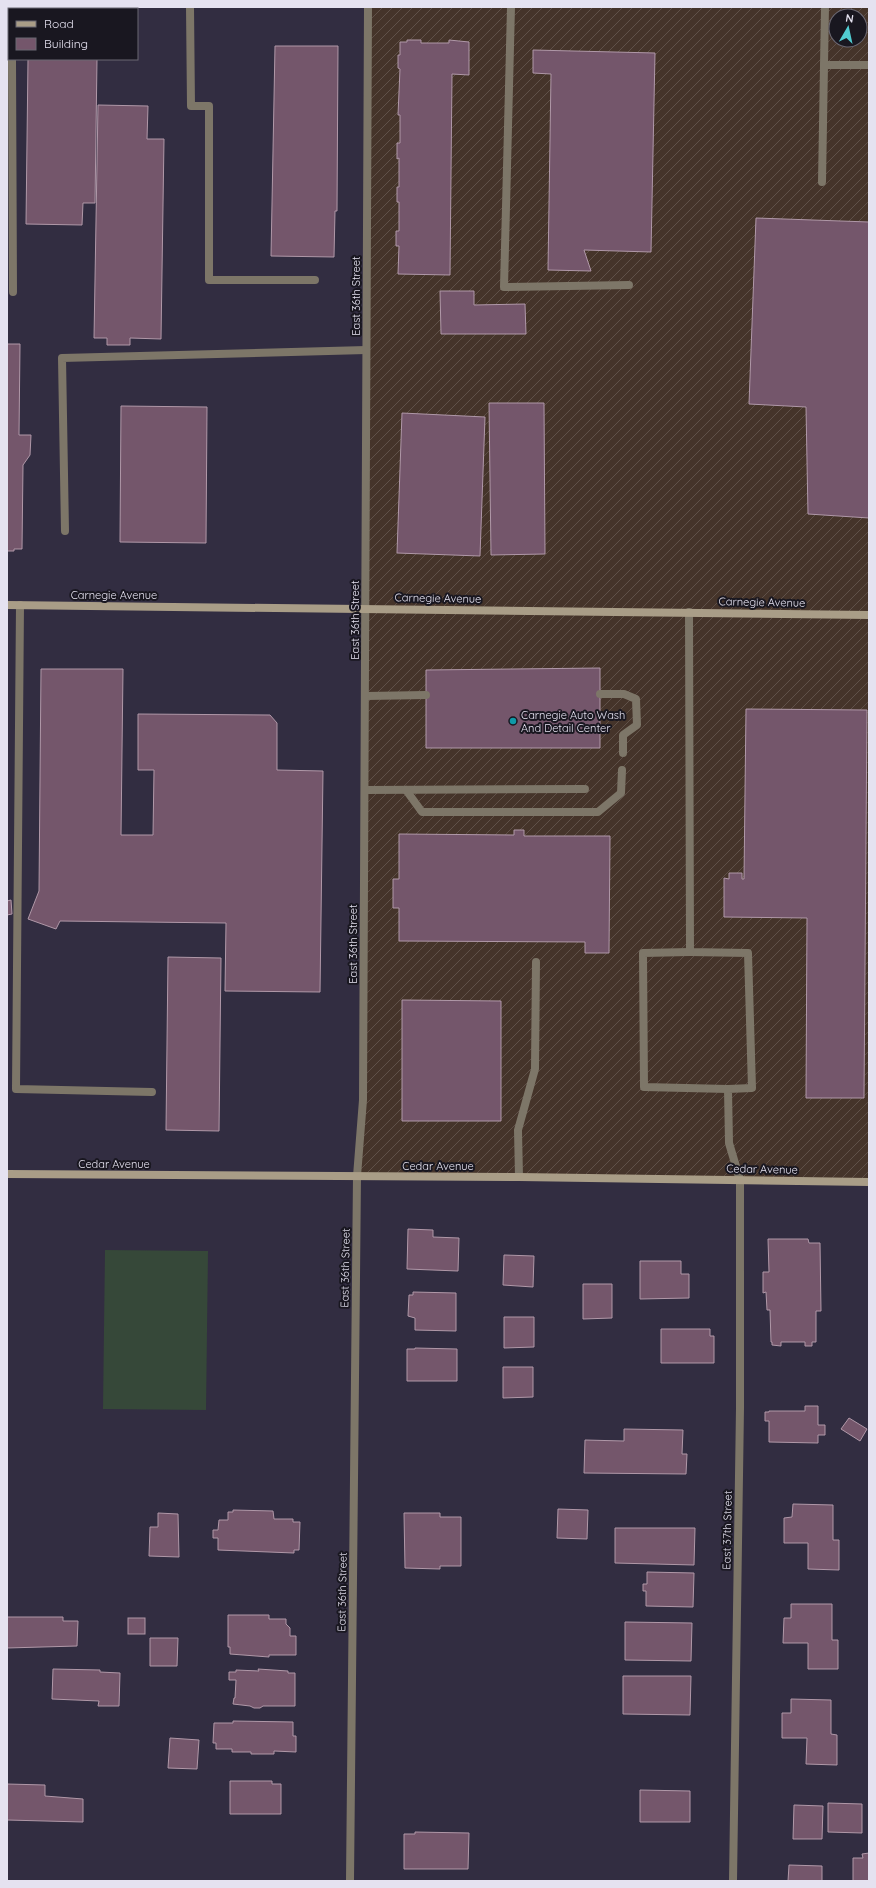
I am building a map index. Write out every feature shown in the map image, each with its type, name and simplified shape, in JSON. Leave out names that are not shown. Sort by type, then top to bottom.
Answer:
[{"type":"main road","name":"Carnegie Avenue","points":[[7,605],[869,615]]},
{"type":"main road","name":"Cedar Avenue","points":[[7,1174],[519,1177],[869,1182]]},
{"type":"street","points":[[190,7],[190,106],[208,106],[209,280],[316,280]]},
{"type":"street","name":"East 36th Street","points":[[350,1881],[357,1176],[363,1100],[368,7]]},
{"type":"street","points":[[511,7],[504,287],[629,285]]},
{"type":"street","points":[[822,182],[825,7]]},
{"type":"street","points":[[12,60],[13,292]]},
{"type":"street","points":[[824,65],[869,65]]},
{"type":"street","points":[[65,532],[62,358],[366,350]]},
{"type":"street","points":[[20,605],[16,1089],[152,1092]]},
{"type":"street","points":[[689,612],[690,952]]},
{"type":"street","points":[[600,694],[624,694],[636,699],[637,725],[623,735],[623,753]]},
{"type":"street","points":[[366,696],[426,695]]},
{"type":"street","points":[[406,790],[422,812],[598,812],[621,793],[622,770]]},
{"type":"street","points":[[365,790],[585,789]]},
{"type":"street","points":[[690,952],[748,953],[752,1088],[728,1089],[644,1087],[643,953],[690,952]]},
{"type":"street","points":[[519,1177],[518,1130],[535,1069],[536,962]]},
{"type":"street","name":"East 37th Street","points":[[728,1089],[729,1143],[740,1180],[740,1408],[733,1881]]},
{"type":"shaded area","points":[[368,7],[869,7],[869,1182],[357,1176],[363,1100]]},
{"type":"green space","points":[[105,1250],[208,1251],[206,1410],[103,1409]]},
{"type":"building","points":[[407,40],[421,40],[421,43],[449,43],[449,40],[469,42],[469,75],[452,74],[450,275],[398,274],[399,246],[396,246],[396,231],[399,231],[399,202],[397,202],[397,187],[399,187],[399,158],[397,159],[397,143],[400,143],[400,115],[398,115],[400,69],[398,68],[398,55],[400,55],[400,42],[407,42]]},
{"type":"building","points":[[275,46],[338,46],[337,211],[335,211],[334,257],[271,256]]},
{"type":"building","points":[[533,50],[655,53],[651,252],[584,250],[591,271],[548,270],[551,74],[533,73]]},
{"type":"building","points":[[28,60],[97,60],[95,203],[83,203],[82,225],[26,224]]},
{"type":"building","points":[[98,105],[148,106],[147,139],[164,139],[161,339],[130,338],[130,345],[107,345],[107,338],[94,338]]},
{"type":"building","points":[[756,218],[869,222],[869,518],[808,514],[806,407],[749,404]]},
{"type":"building","points":[[440,291],[474,291],[474,305],[525,304],[526,334],[441,334]]},
{"type":"building","points":[[7,344],[20,344],[19,435],[31,435],[30,455],[23,465],[22,549],[14,549],[14,551],[7,551]]},
{"type":"building","points":[[489,403],[544,403],[545,554],[491,555]]},
{"type":"building","points":[[121,406],[207,407],[206,543],[120,542]]},
{"type":"building","points":[[402,413],[485,417],[480,556],[397,553]]},
{"type":"building","name":"Carnegie Auto Wash And Detail Center","points":[[600,668],[600,748],[426,748],[426,670]]},
{"type":"building","points":[[41,669],[123,669],[121,835],[153,835],[154,770],[138,770],[138,714],[270,715],[277,723],[277,770],[323,771],[320,992],[225,991],[226,923],[60,921],[56,929],[28,919],[39,891]]},
{"type":"building","points":[[746,709],[867,710],[864,1098],[806,1098],[807,918],[724,917],[724,878],[729,879],[729,873],[742,873],[742,879],[744,879]]},
{"type":"building","points":[[514,830],[524,830],[524,836],[610,836],[609,953],[585,953],[585,942],[399,941],[399,908],[393,908],[393,879],[399,879],[399,834],[514,835]]},
{"type":"building","points":[[11,900],[12,914],[7,915],[7,901]]},
{"type":"building","points":[[168,957],[221,958],[219,1131],[166,1130]]},
{"type":"building","points":[[402,1000],[501,1001],[501,1121],[402,1121]]},
{"type":"building","points":[[408,1229],[433,1230],[433,1237],[459,1238],[458,1271],[407,1269]]},
{"type":"building","points":[[768,1239],[808,1239],[809,1243],[820,1243],[821,1311],[816,1311],[816,1342],[812,1342],[812,1346],[805,1346],[805,1342],[781,1342],[781,1346],[772,1345],[770,1310],[767,1310],[766,1292],[763,1293],[763,1272],[769,1272]]},
{"type":"building","points":[[504,1255],[534,1256],[533,1287],[503,1285]]},
{"type":"building","points":[[640,1261],[681,1261],[681,1274],[689,1274],[689,1298],[640,1299]]},
{"type":"building","points":[[583,1284],[612,1284],[612,1318],[583,1319]]},
{"type":"building","points":[[413,1292],[456,1293],[456,1331],[415,1330],[415,1318],[408,1316],[409,1295],[413,1295]]},
{"type":"building","points":[[504,1317],[534,1317],[534,1347],[504,1348]]},
{"type":"building","points":[[661,1329],[710,1329],[710,1336],[714,1336],[714,1363],[661,1363]]},
{"type":"building","points":[[407,1349],[457,1349],[457,1381],[407,1381]]},
{"type":"building","points":[[503,1367],[533,1367],[533,1397],[503,1398]]},
{"type":"building","points":[[805,1406],[818,1406],[818,1425],[825,1425],[825,1435],[818,1435],[818,1443],[769,1442],[769,1421],[765,1421],[765,1412],[805,1411]]},
{"type":"building","points":[[849,1418],[867,1429],[860,1441],[841,1429]]},
{"type":"building","points":[[624,1429],[683,1430],[682,1454],[687,1454],[686,1474],[584,1473],[585,1440],[624,1441]]},
{"type":"building","points":[[793,1504],[833,1505],[833,1540],[839,1540],[839,1570],[808,1569],[808,1543],[784,1543],[784,1518],[792,1517]]},
{"type":"building","points":[[558,1509],[588,1510],[587,1539],[557,1538]]},
{"type":"building","points":[[233,1510],[273,1511],[274,1519],[293,1519],[293,1522],[300,1522],[299,1550],[294,1550],[294,1553],[218,1550],[218,1538],[213,1538],[213,1530],[218,1530],[219,1520],[228,1520],[228,1512],[233,1512]]},
{"type":"building","points":[[158,1513],[178,1514],[179,1557],[149,1556],[150,1527],[158,1527]]},
{"type":"building","points":[[404,1513],[440,1513],[440,1517],[461,1517],[461,1566],[440,1566],[440,1569],[405,1568]]},
{"type":"building","points":[[615,1528],[695,1528],[694,1565],[615,1563]]},
{"type":"building","points":[[647,1572],[694,1573],[693,1607],[646,1606],[646,1591],[643,1591],[643,1584],[647,1584]]},
{"type":"building","points":[[791,1604],[832,1604],[832,1640],[838,1640],[838,1669],[808,1669],[808,1643],[783,1643],[784,1618],[791,1618]]},
{"type":"building","points":[[228,1615],[269,1615],[269,1619],[286,1619],[286,1624],[290,1628],[290,1636],[296,1636],[296,1655],[269,1655],[269,1657],[230,1654],[230,1647],[228,1647]]},
{"type":"building","points":[[7,1617],[63,1617],[63,1621],[78,1621],[77,1646],[7,1648]]},
{"type":"building","points":[[128,1618],[145,1618],[145,1634],[128,1634]]},
{"type":"building","points":[[625,1622],[692,1623],[691,1661],[625,1660]]},
{"type":"building","points":[[150,1638],[178,1638],[177,1666],[150,1666]]},
{"type":"building","points":[[53,1669],[100,1670],[100,1672],[120,1673],[119,1706],[98,1706],[99,1701],[52,1699]]},
{"type":"building","points":[[258,1669],[288,1671],[288,1673],[295,1673],[295,1706],[263,1706],[260,1708],[254,1708],[250,1706],[233,1704],[235,1698],[236,1680],[229,1680],[229,1672],[236,1672],[236,1670],[259,1671]]},
{"type":"building","points":[[623,1676],[691,1676],[690,1715],[623,1714]]},
{"type":"building","points":[[791,1699],[831,1700],[831,1734],[837,1735],[837,1765],[806,1764],[807,1738],[782,1738],[782,1713],[791,1713]]},
{"type":"building","points":[[233,1721],[293,1722],[293,1736],[296,1736],[296,1752],[274,1751],[274,1754],[251,1754],[251,1752],[232,1752],[232,1749],[216,1749],[216,1743],[213,1743],[214,1723],[233,1723]]},
{"type":"building","points":[[170,1738],[199,1740],[197,1769],[168,1768]]},
{"type":"building","points":[[230,1781],[272,1781],[272,1784],[281,1784],[281,1814],[230,1814]]},
{"type":"building","points":[[7,1784],[45,1785],[45,1796],[83,1799],[83,1822],[7,1820]]},
{"type":"building","points":[[640,1790],[690,1791],[690,1822],[640,1822]]},
{"type":"building","points":[[828,1803],[862,1804],[862,1833],[828,1832]]},
{"type":"building","points":[[794,1805],[823,1806],[822,1839],[793,1839]]},
{"type":"building","points":[[415,1832],[469,1833],[468,1869],[404,1869],[404,1834],[415,1834]]},
{"type":"building","points":[[869,1853],[869,1881],[853,1881],[853,1858],[863,1858],[862,1854]]},
{"type":"building","points":[[789,1865],[822,1866],[822,1881],[788,1881]]},
{"type":"place","name":"Carnegie Auto Wash And Detail Center","points":[[513,721]]}]
